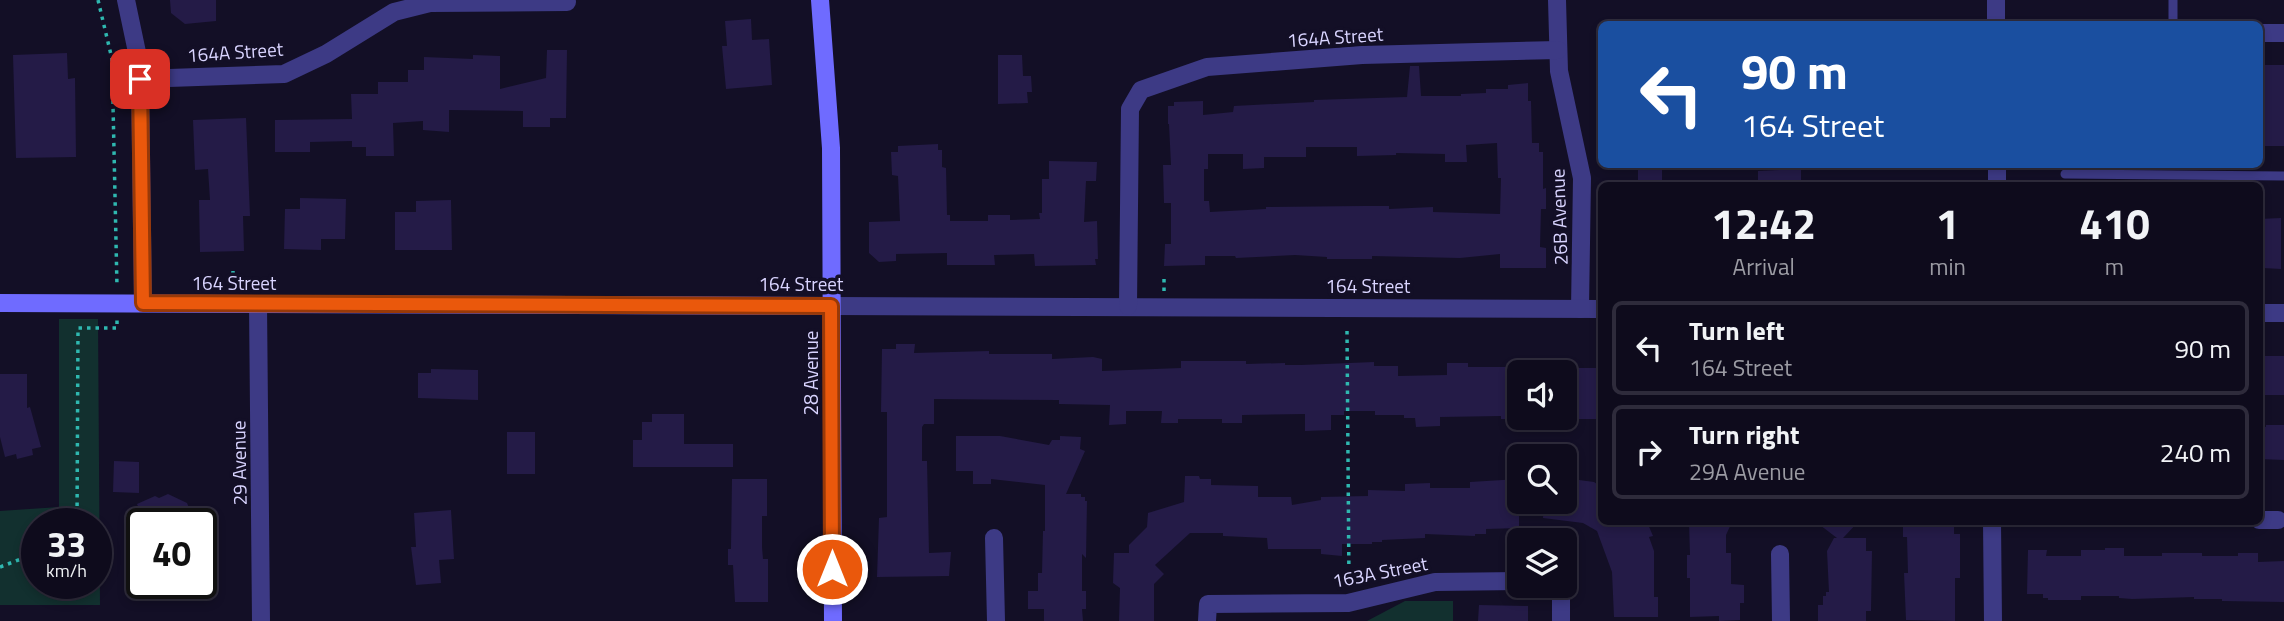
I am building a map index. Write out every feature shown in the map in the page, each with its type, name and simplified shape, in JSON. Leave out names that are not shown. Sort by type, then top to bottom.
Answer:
[{"type":"street","points":[[126,0],[140,79],[143,303]]},
{"type":"street","name":"28 Avenue","points":[[820,0],[831,148],[833,621]]},
{"type":"street","name":"26B Avenue","points":[[1557,0],[1559,71],[1582,178],[1580,309]]},
{"type":"street","points":[[1996,0],[1996,21]]},
{"type":"street","name":"164A Street","points":[[140,79],[284,74],[326,54],[394,12],[430,3],[567,2]]},
{"type":"street","points":[[2263,33],[2284,33]]},
{"type":"street","name":"164A Street","points":[[1128,306],[1130,110],[1141,90],[1207,67],[1362,55],[1558,50]]},
{"type":"street","name":"164 Street","points":[[0,303],[1598,309]]},
{"type":"street","name":"29 Avenue","points":[[258,304],[261,621]]},
{"type":"street","points":[[2263,313],[2284,313]]},
{"type":"street","points":[[2263,520],[2278,520]]},
{"type":"street","points":[[1992,525],[1993,621]]},
{"type":"street","points":[[994,538],[996,621]]},
{"type":"street","points":[[1780,554],[1781,621]]},
{"type":"street","name":"163A Street","points":[[1207,613],[1348,603],[1435,582],[1507,581]]},
{"type":"street","points":[[1561,598],[1562,621]]},
{"type":"lane","points":[[2173,0],[2173,21]]},
{"type":"lane","points":[[2065,174],[2135,181],[2284,176]]},
{"type":"path","points":[[98,0],[112,59],[117,287]]},
{"type":"path","points":[[233,271],[233,290]]},
{"type":"path","points":[[1164,276],[1164,292]]},
{"type":"path","points":[[77,508],[78,328],[117,328],[117,313]]},
{"type":"path","points":[[1347,331],[1348,603]]},
{"type":"path","points":[[0,566],[21,559]]},
{"type":"green space","points":[[59,319],[98,319],[99,508],[44,508],[59,507]]},
{"type":"green space","points":[[21,510],[21,599],[100,599],[100,605],[0,605],[0,511]]},
{"type":"green space","points":[[1405,601],[1453,601],[1453,621],[1367,621]]},
{"type":"building","points":[[170,0],[216,0],[216,21],[185,24],[171,13]]},
{"type":"building","points":[[751,19],[752,40],[769,39],[772,85],[726,89],[722,46],[727,46],[725,21]]},
{"type":"building","points":[[547,50],[567,50],[566,118],[550,118],[550,127],[523,127],[523,111],[449,110],[449,132],[423,130],[423,121],[393,123],[394,156],[366,156],[366,147],[352,147],[352,141],[310,142],[310,152],[275,152],[275,120],[352,119],[351,94],[378,94],[378,82],[408,82],[408,70],[424,70],[424,57],[473,59],[473,55],[500,56],[500,89],[546,78]]},
{"type":"building","points":[[67,53],[68,79],[75,78],[76,157],[16,158],[13,55]]},
{"type":"building","points":[[998,55],[1022,55],[1023,76],[1031,76],[1032,92],[1027,92],[1028,103],[998,104]]},
{"type":"building","points":[[2263,65],[2284,65],[2284,146],[2263,146]]},
{"type":"building","points":[[1410,66],[1419,66],[1421,96],[1486,93],[1486,89],[1508,89],[1508,85],[1528,83],[1532,143],[1539,143],[1539,152],[1543,152],[1546,209],[1541,209],[1540,247],[1546,248],[1546,268],[1500,268],[1500,254],[1460,258],[1372,256],[1372,259],[1327,259],[1295,255],[1236,258],[1205,256],[1205,265],[1164,266],[1165,244],[1171,244],[1171,203],[1164,203],[1163,165],[1171,165],[1168,106],[1174,106],[1174,102],[1203,101],[1203,115],[1233,112],[1234,106],[1407,97]],"holes":[[[1497,143],[1498,178],[1501,178],[1500,214],[1433,212],[1433,207],[1389,209],[1389,206],[1266,207],[1210,212],[1209,201],[1204,201],[1204,169],[1208,169],[1208,154],[1243,154],[1243,169],[1264,168],[1264,157],[1306,157],[1306,147],[1357,147],[1357,156],[1396,153],[1445,154],[1445,162],[1467,162],[1466,145]]]},
{"type":"building","points":[[246,118],[250,216],[243,216],[244,251],[200,252],[199,200],[210,200],[208,169],[195,170],[193,120]]},
{"type":"building","points":[[938,144],[938,150],[942,150],[942,167],[946,168],[947,215],[950,215],[950,221],[988,221],[988,215],[1010,215],[1010,220],[1040,219],[1042,179],[1049,179],[1049,161],[1097,162],[1096,181],[1086,181],[1084,222],[1097,221],[1096,265],[1035,266],[1034,254],[994,255],[995,265],[947,265],[947,253],[896,254],[896,261],[879,262],[869,253],[869,222],[900,221],[898,176],[892,175],[891,152],[898,152],[898,146]]},
{"type":"building","points":[[1638,168],[1662,168],[1662,181],[1638,182]]},
{"type":"building","points":[[1801,169],[1801,182],[1758,182],[1758,171]]},
{"type":"building","points":[[300,198],[346,199],[345,239],[321,239],[321,250],[284,249],[285,209],[300,209]]},
{"type":"building","points":[[451,200],[452,250],[395,250],[395,212],[416,212],[416,201]]},
{"type":"building","points":[[2281,218],[2281,269],[2263,268],[2263,219]]},
{"type":"building","points":[[896,344],[915,344],[914,353],[989,351],[989,354],[1052,354],[1052,359],[1093,357],[1102,359],[1102,371],[1181,368],[1181,361],[1246,361],[1246,364],[1285,365],[1374,362],[1374,366],[1398,366],[1398,376],[1447,375],[1447,363],[1468,363],[1468,367],[1507,367],[1507,419],[1501,419],[1501,416],[1440,417],[1440,426],[1416,427],[1415,418],[1404,418],[1404,415],[1344,411],[1344,415],[1331,415],[1331,430],[1305,431],[1305,414],[1242,415],[1242,423],[1222,423],[1222,419],[1178,419],[1178,423],[1161,423],[1162,411],[1126,411],[1126,424],[1109,425],[1110,405],[1059,404],[1059,400],[934,399],[934,424],[924,424],[922,427],[922,461],[927,461],[929,553],[951,552],[949,576],[877,577],[879,518],[887,517],[887,412],[881,412],[882,349],[896,349]]},
{"type":"building","points":[[2263,356],[2284,356],[2284,395],[2263,395]]},
{"type":"building","points":[[1577,368],[1598,368],[1598,419],[1577,419]]},
{"type":"building","points":[[431,369],[478,370],[478,400],[418,398],[418,373],[431,373]]},
{"type":"building","points":[[0,374],[27,374],[27,408],[30,407],[41,447],[32,449],[33,455],[17,459],[16,454],[5,457],[0,437]]},
{"type":"building","points":[[652,414],[684,414],[684,444],[733,444],[733,467],[633,467],[633,440],[642,440],[642,422],[652,422]]},
{"type":"building","points":[[2284,425],[2284,460],[2263,459],[2263,426]]},
{"type":"building","points":[[507,432],[535,432],[535,474],[507,474]]},
{"type":"building","points":[[956,436],[1000,436],[1049,445],[1052,440],[1060,440],[1060,436],[1081,437],[1080,449],[1085,451],[1066,494],[1081,494],[1087,501],[1086,558],[1082,554],[1082,591],[1086,591],[1086,609],[1082,609],[1083,621],[1044,621],[1044,609],[1028,609],[1028,591],[1038,591],[1038,573],[1042,573],[1045,485],[991,479],[991,484],[973,484],[973,471],[956,471]]},
{"type":"building","points":[[114,461],[139,462],[139,493],[113,492]]},
{"type":"building","points":[[1185,476],[1211,479],[1211,485],[1258,486],[1258,497],[1291,497],[1292,505],[1321,500],[1321,497],[1368,496],[1368,490],[1405,491],[1405,484],[1430,483],[1430,488],[1470,488],[1470,482],[1507,480],[1507,514],[1519,514],[1519,528],[1486,529],[1486,534],[1475,536],[1425,534],[1425,538],[1382,540],[1372,544],[1342,544],[1342,556],[1321,554],[1321,549],[1268,549],[1267,538],[1223,536],[1223,533],[1190,533],[1155,565],[1164,574],[1154,584],[1154,621],[1119,621],[1120,588],[1113,583],[1114,553],[1129,553],[1129,545],[1147,527],[1148,513],[1184,502]]},
{"type":"building","points":[[732,479],[767,479],[767,516],[762,516],[762,547],[763,559],[768,559],[768,602],[735,602],[733,565],[728,565],[728,549],[731,549]]},
{"type":"building","points":[[1577,480],[1598,485],[1598,525],[1648,525],[1653,536],[1649,537],[1654,551],[1654,597],[1658,597],[1658,617],[1614,617],[1612,572],[1597,531],[1583,523],[1543,518],[1543,514],[1577,514]]},
{"type":"building","points":[[168,494],[187,503],[189,508],[139,508],[137,504],[155,496],[159,498]]},
{"type":"building","points":[[451,510],[454,559],[439,560],[441,583],[416,585],[411,547],[416,547],[414,513]]},
{"type":"building","points":[[1689,525],[1731,525],[1726,535],[1726,553],[1731,553],[1731,584],[1744,585],[1740,620],[1719,621],[1719,616],[1690,617],[1687,555],[1690,555]]},
{"type":"building","points":[[1820,525],[1855,525],[1843,538],[1866,538],[1866,551],[1872,551],[1871,611],[1866,611],[1866,621],[1818,621],[1818,605],[1823,605],[1823,596],[1829,592],[1827,551],[1834,538],[1837,538]]},
{"type":"building","points":[[1903,525],[1954,525],[1954,534],[1960,534],[1960,578],[1955,578],[1955,621],[1906,620],[1904,573],[1908,573],[1907,537],[1903,537]]},
{"type":"building","points":[[2124,548],[2124,556],[2202,553],[2202,556],[2238,556],[2238,553],[2258,553],[2258,562],[2284,561],[2284,602],[2222,601],[2194,597],[2132,599],[2119,596],[2081,596],[2081,600],[2048,600],[2043,598],[2043,594],[2027,594],[2028,550],[2047,550],[2046,556],[2081,556],[2081,550]]},
{"type":"building","points":[[1479,605],[1528,606],[1528,621],[1478,621]]},
{"type":"route","points":[[140,79],[143,303],[831,306],[832,569]]}]
